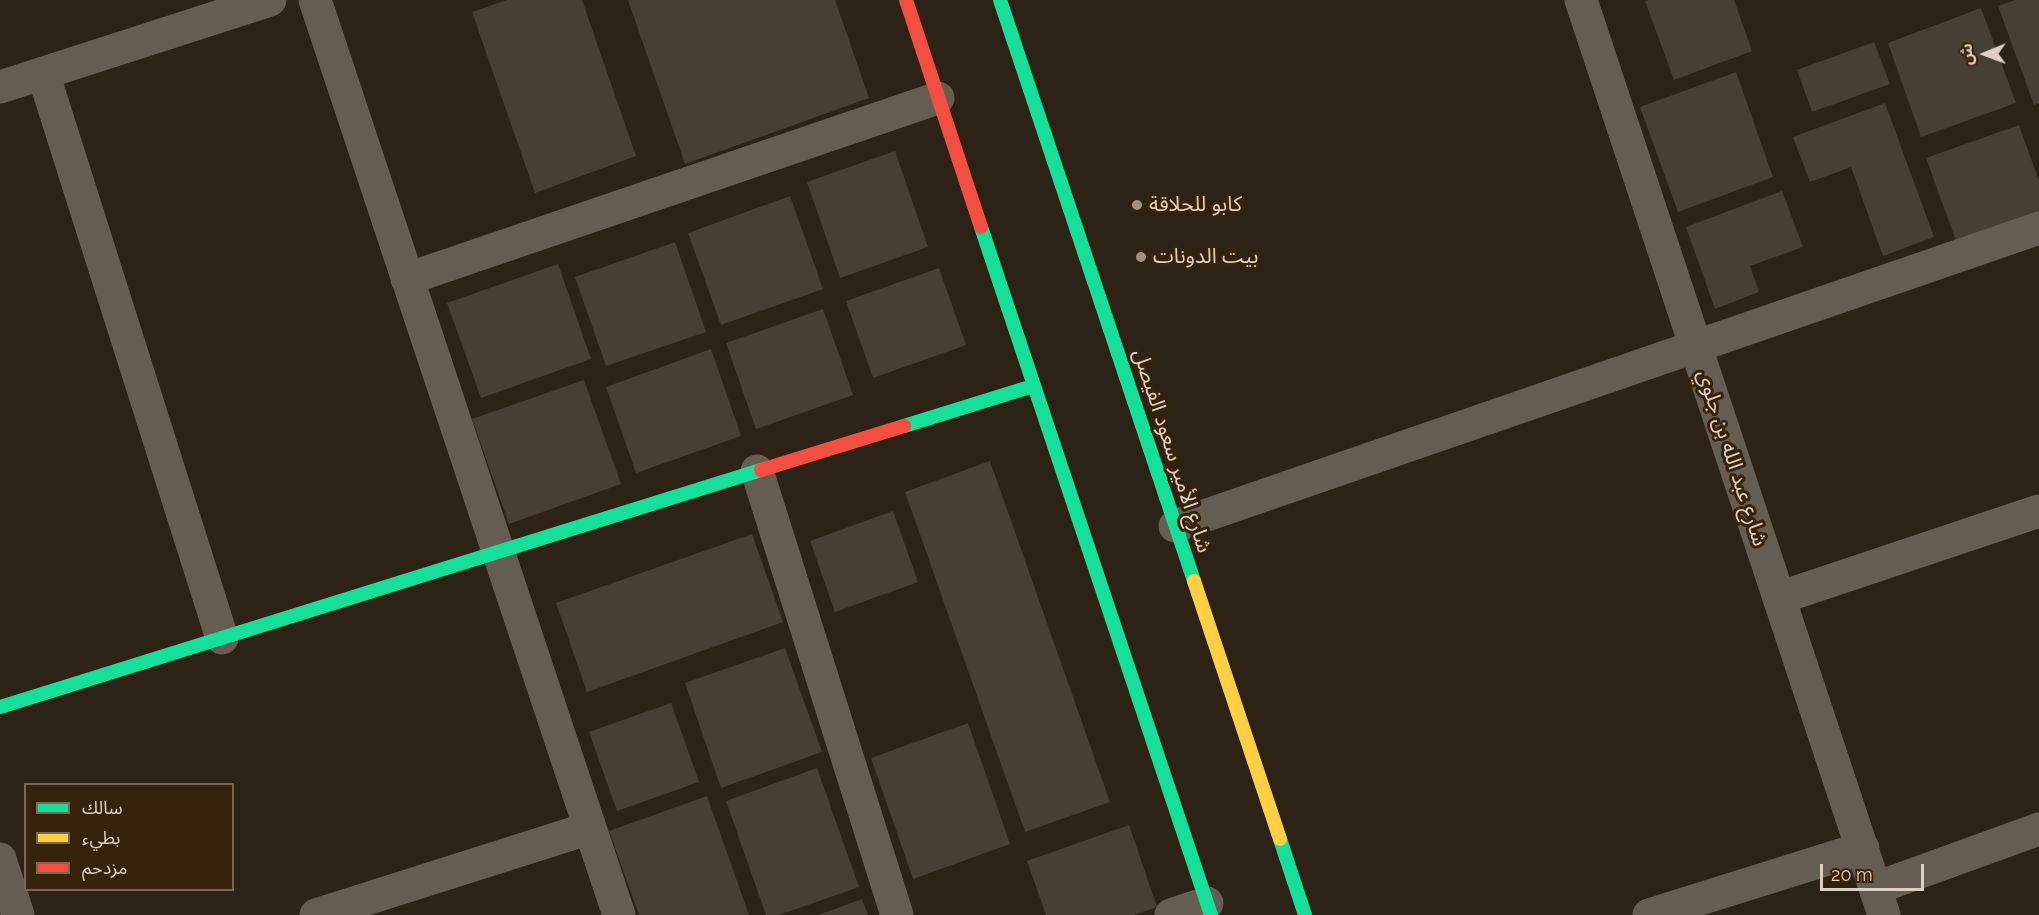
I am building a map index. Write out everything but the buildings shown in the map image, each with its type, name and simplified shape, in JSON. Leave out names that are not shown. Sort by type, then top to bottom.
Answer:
[{"type":"main road","points":[[906,0],[1209,909]]},
{"type":"main road","name":"شارع الأمير سعود الفيصل","points":[[1000,0],[1305,915]]},
{"type":"main road","points":[[0,706],[1033,386]]},
{"type":"street","points":[[0,87],[270,0]]},
{"type":"street","points":[[315,0],[619,915]]},
{"type":"street","name":"شارع عبد الله بن جلوي","points":[[1581,0],[1880,902]]},
{"type":"street","points":[[43,73],[222,638]]},
{"type":"street","points":[[407,279],[938,98]]},
{"type":"street","points":[[1175,526],[2039,228]]},
{"type":"street","points":[[757,471],[897,915]]},
{"type":"street","points":[[1779,598],[2039,511]]},
{"type":"street","points":[[316,915],[590,828]]},
{"type":"street","points":[[1880,902],[2039,829]]},
{"type":"street","points":[[1649,915],[1863,848]]},
{"type":"street","points":[[0,859],[18,915]]},
{"type":"street","points":[[1171,915],[1209,909]]},
{"type":"traffic: fast","points":[[1000,0],[1194,581]]},
{"type":"traffic: fast","points":[[981,227],[1211,915]]},
{"type":"traffic: fast","points":[[904,426],[1033,386]]},
{"type":"traffic: fast","points":[[0,707],[761,470]]},
{"type":"traffic: fast","points":[[1280,839],[1305,915]]},
{"type":"traffic: slow","points":[[1194,581],[1280,839]]},
{"type":"traffic: jam","points":[[906,0],[981,227]]},
{"type":"traffic: jam","points":[[761,470],[904,426]]},
{"type":"place","name":"كابو للحلاقة","points":[[1137,205]]},
{"type":"place","name":"بيت الدونات","points":[[1141,257]]}]
